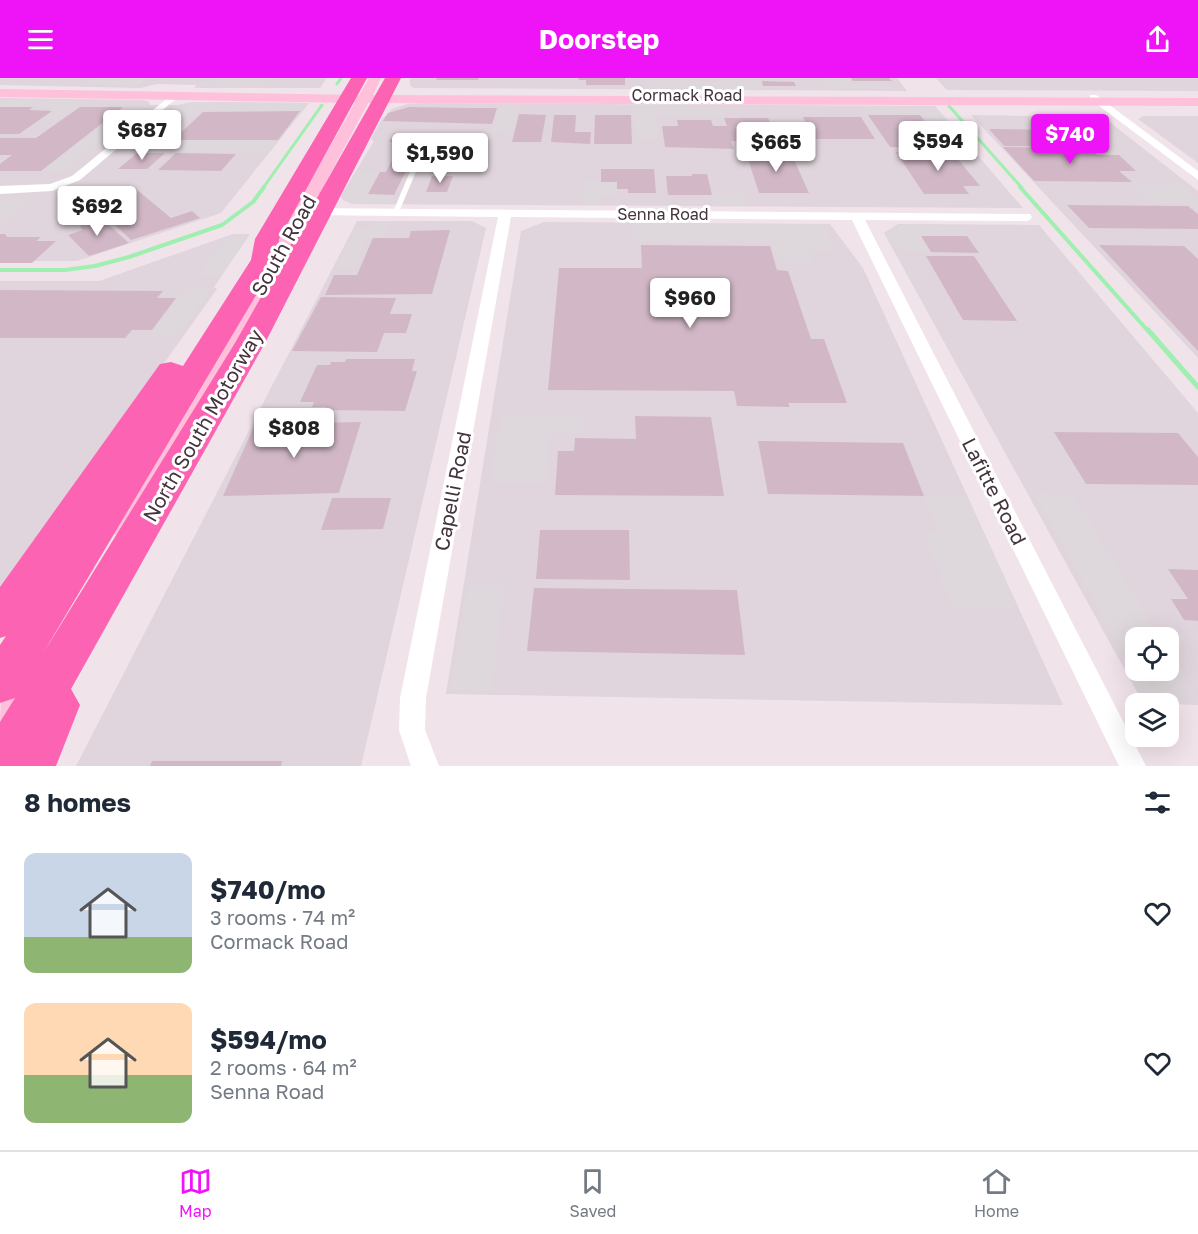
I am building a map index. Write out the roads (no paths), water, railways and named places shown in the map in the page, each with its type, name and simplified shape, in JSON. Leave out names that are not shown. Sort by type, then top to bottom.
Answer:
[{"type":"highway","name":"North South Motorway","points":[[0,683],[264,260],[267,239],[369,88]]},
{"type":"highway","name":"North South Motorway","points":[[1,766],[250,343],[369,88]]},
{"type":"highway","points":[[0,620],[242,267],[267,239]]},
{"type":"highway","points":[[31,766],[97,606]]},
{"type":"street","name":"Cormack Road","points":[[175,95],[369,88],[502,96]]},
{"type":"street","name":"Cormack Road","points":[[0,93],[175,95],[215,98],[369,88],[385,104],[431,99],[502,96],[1097,99],[1198,97]]},
{"type":"street","name":"South Road","points":[[0,717],[210,377],[369,88]]},
{"type":"street","points":[[0,190],[37,190],[76,178],[175,95]]},
{"type":"street","name":"Cormack Road","points":[[1097,99],[1198,102]]},
{"type":"street","points":[[1097,99],[1198,177]]},
{"type":"street","points":[[1115,114],[1116,109],[1122,106],[1152,102]]},
{"type":"street","name":"Senna Road","points":[[300,212],[1026,217]]},
{"type":"street","name":"Capelli Road","points":[[426,766],[412,730],[413,698],[505,214]]},
{"type":"street","name":"Lafitte Road","points":[[856,215],[1133,766]]},
{"type":"lane","points":[[396,212],[417,162]]},
{"type":"waterway","points":[[337,84],[341,78]]},
{"type":"waterway","points":[[263,188],[322,105]]},
{"type":"waterway","points":[[949,106],[1022,188]]},
{"type":"waterway","points":[[0,270],[65,270],[95,266],[129,257],[222,225],[253,202],[264,187]]},
{"type":"waterway","points":[[1020,187],[1149,332]]},
{"type":"waterway","points":[[1148,330],[1198,387]]}]
